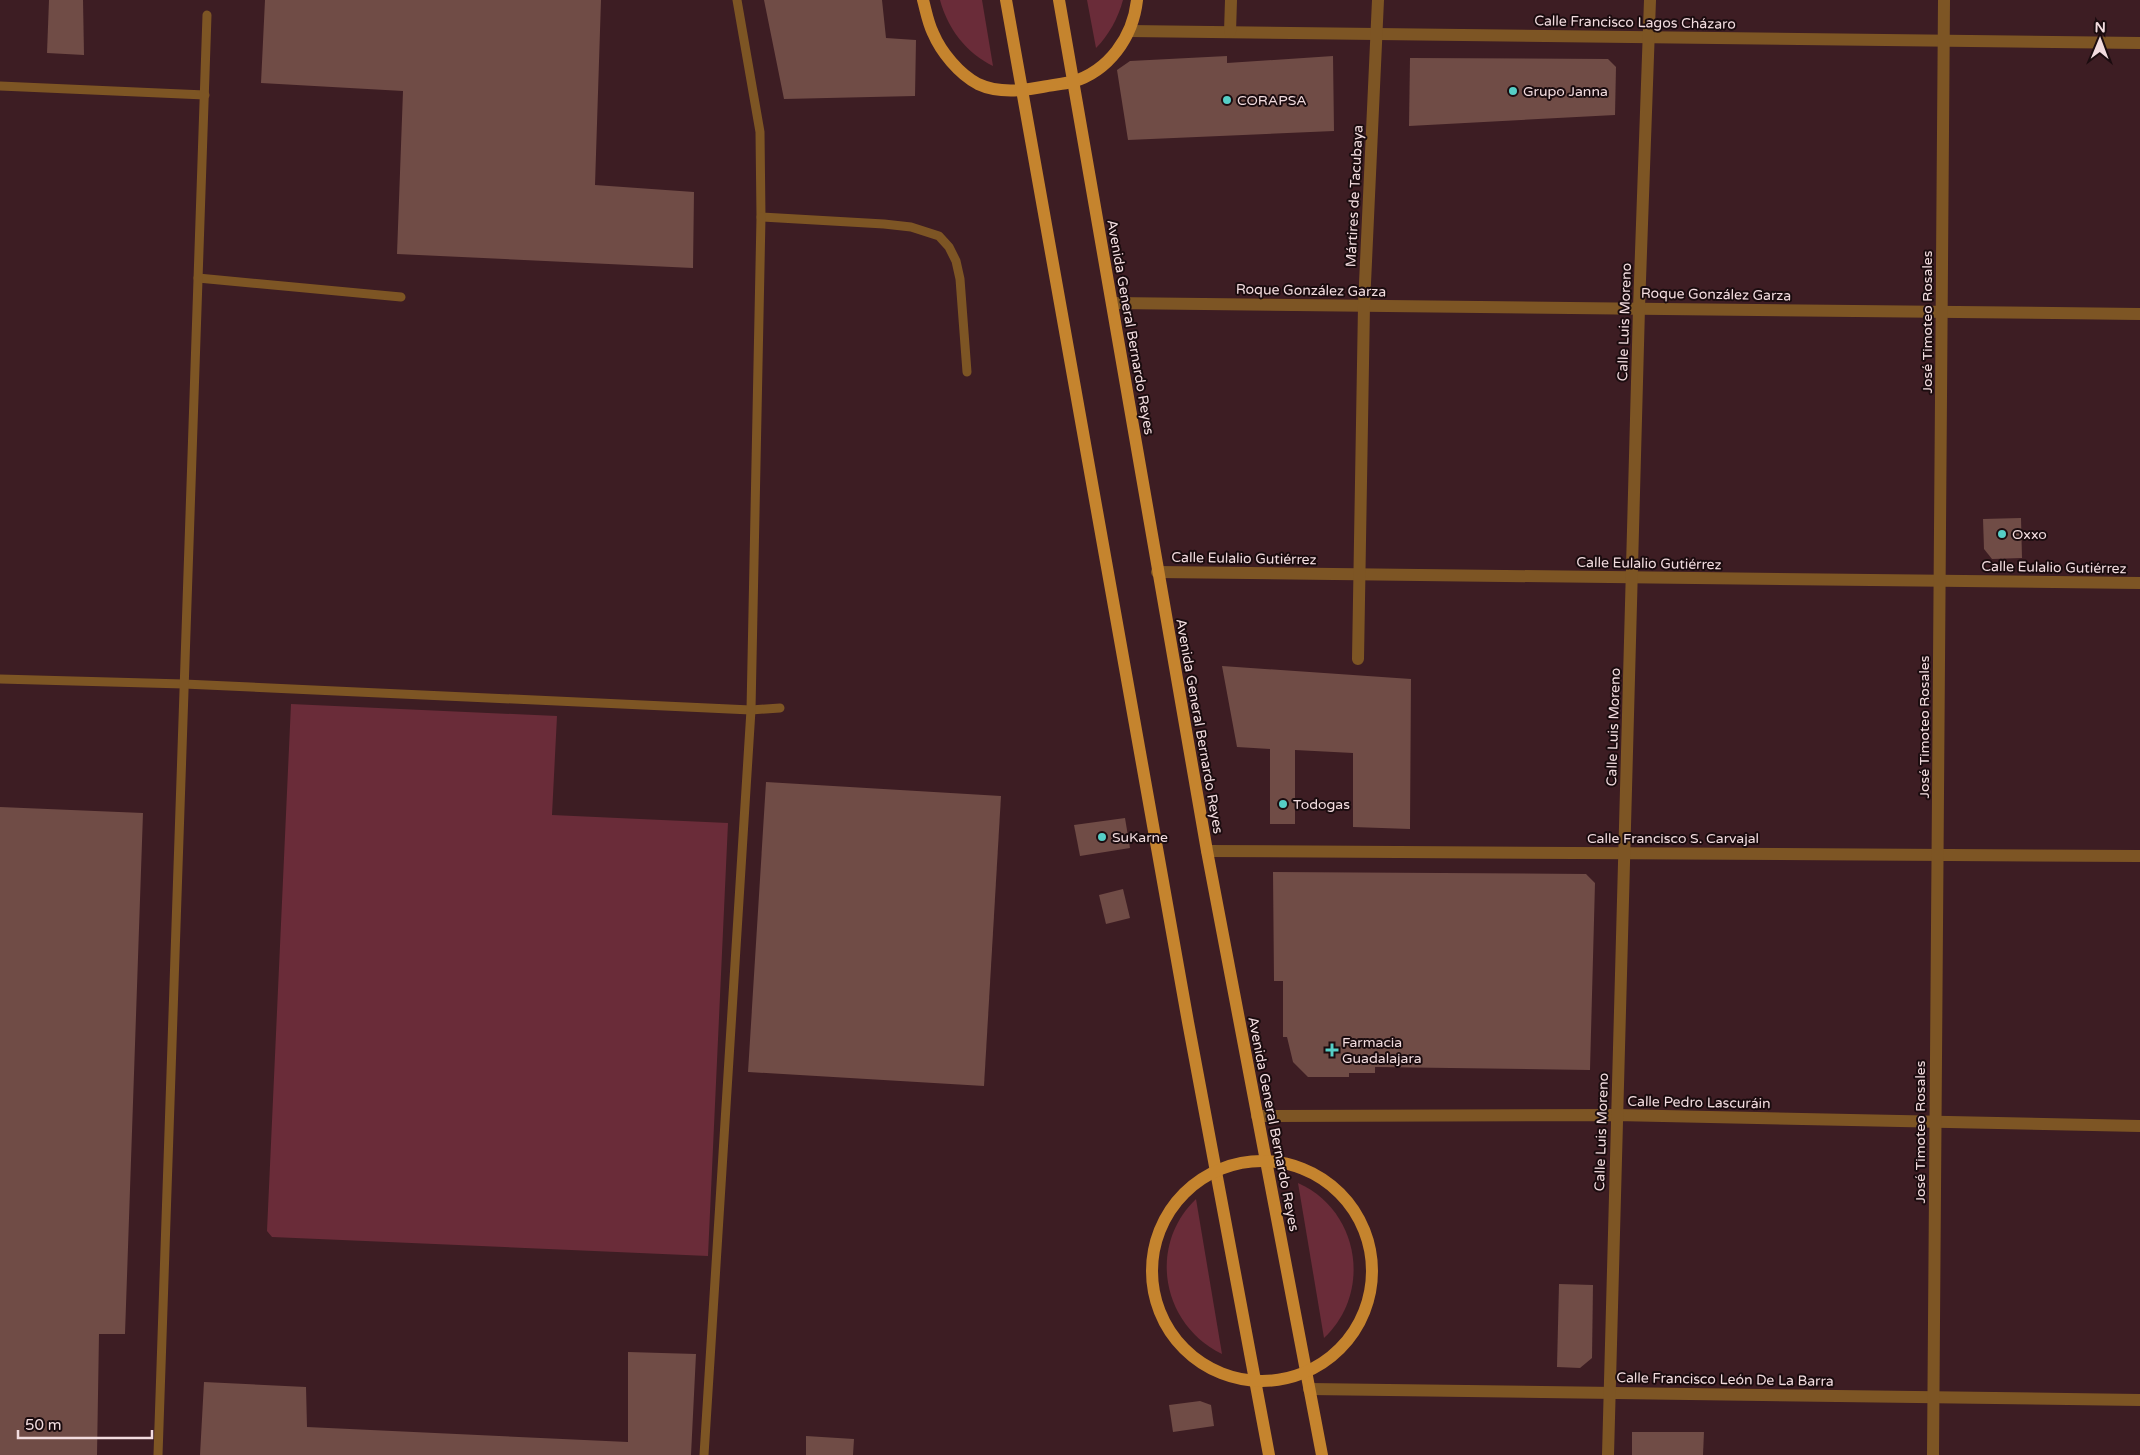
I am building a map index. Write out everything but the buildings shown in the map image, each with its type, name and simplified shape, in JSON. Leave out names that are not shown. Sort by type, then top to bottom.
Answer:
[{"type":"main road","points":[[923,0],[933,34],[952,64],[978,84],[1000,89],[1023,91],[1073,82],[1098,70],[1117,51],[1129,31],[1136,12],[1137,0]]},
{"type":"main road","points":[[1006,0],[1187,1013],[1269,1455]]},
{"type":"main road","name":"Avenida General Bernardo Reyes","points":[[1059,0],[1207,851],[1322,1455]]},
{"type":"main road","points":[[1266,1161],[1297,1167],[1317,1176],[1339,1192],[1359,1218],[1368,1238],[1372,1264],[1371,1291],[1365,1312],[1354,1332],[1341,1349],[1306,1374],[1279,1380],[1254,1381],[1226,1375],[1207,1367],[1192,1356],[1171,1333],[1160,1312],[1154,1291],[1153,1255],[1159,1232],[1167,1216],[1183,1194],[1201,1180],[1217,1171],[1240,1164],[1266,1161]]},
{"type":"street","points":[[1230,32],[1231,0]]},
{"type":"street","name":"Mártires de Tacubaya","points":[[1358,659],[1364,305],[1378,34],[1378,0]]},
{"type":"street","name":"Calle Luis Moreno","points":[[1608,1455],[1639,308],[1650,0]]},
{"type":"street","name":"José Timoteo Rosales","points":[[1932,1455],[1934,1397],[1944,0]]},
{"type":"street","name":"Calle Francisco Lagos Cházaro","points":[[1129,31],[2140,43]]},
{"type":"street","name":"Roque González Garza","points":[[1112,303],[2140,314]]},
{"type":"street","name":"Calle Eulalio Gutiérrez","points":[[1157,572],[2140,583]]},
{"type":"street","name":"Calle Francisco S. Carvajal","points":[[1207,851],[2140,856]]},
{"type":"street","name":"Calle Pedro Lascuráin","points":[[1257,1116],[1616,1115],[2140,1126]]},
{"type":"street","name":"Calle Francisco León De La Barra","points":[[1309,1389],[2140,1400]]},
{"type":"lane","points":[[704,1455],[751,710],[761,217],[760,132],[737,0]]},
{"type":"lane","points":[[158,1455],[207,15]]},
{"type":"lane","points":[[0,86],[205,95]]},
{"type":"lane","points":[[761,217],[884,224],[911,227],[939,236],[949,246],[956,261],[960,278],[967,372]]},
{"type":"lane","points":[[198,278],[401,297]]},
{"type":"lane","points":[[0,679],[184,684],[751,710],[780,708]]},
{"type":"shaded area","points":[[940,0],[982,0],[993,66],[974,54],[959,39],[943,11]]},
{"type":"shaded area","points":[[1087,0],[1123,0],[1113,26],[1096,48]]},
{"type":"shaded area","points":[[291,704],[557,716],[552,815],[728,823],[708,1256],[272,1237],[267,1231]]},
{"type":"shaded area","points":[[1298,1183],[1319,1196],[1335,1212],[1346,1232],[1352,1253],[1353,1276],[1349,1298],[1339,1319],[1324,1338]]},
{"type":"shaded area","points":[[1196,1199],[1222,1354],[1202,1341],[1186,1324],[1174,1305],[1168,1283],[1167,1261],[1171,1239],[1181,1218]]},
{"type":"place","name":"Grupo Janna","points":[[1513,91]]},
{"type":"place","name":"CORAPSA","points":[[1227,100]]},
{"type":"place","name":"Oxxo","points":[[2002,534]]},
{"type":"place","name":"Todogas","points":[[1283,804]]},
{"type":"place","name":"SuKarne","points":[[1102,837]]},
{"type":"place","name":"Farmacia Guadalajara","points":[[1332,1050]]}]
